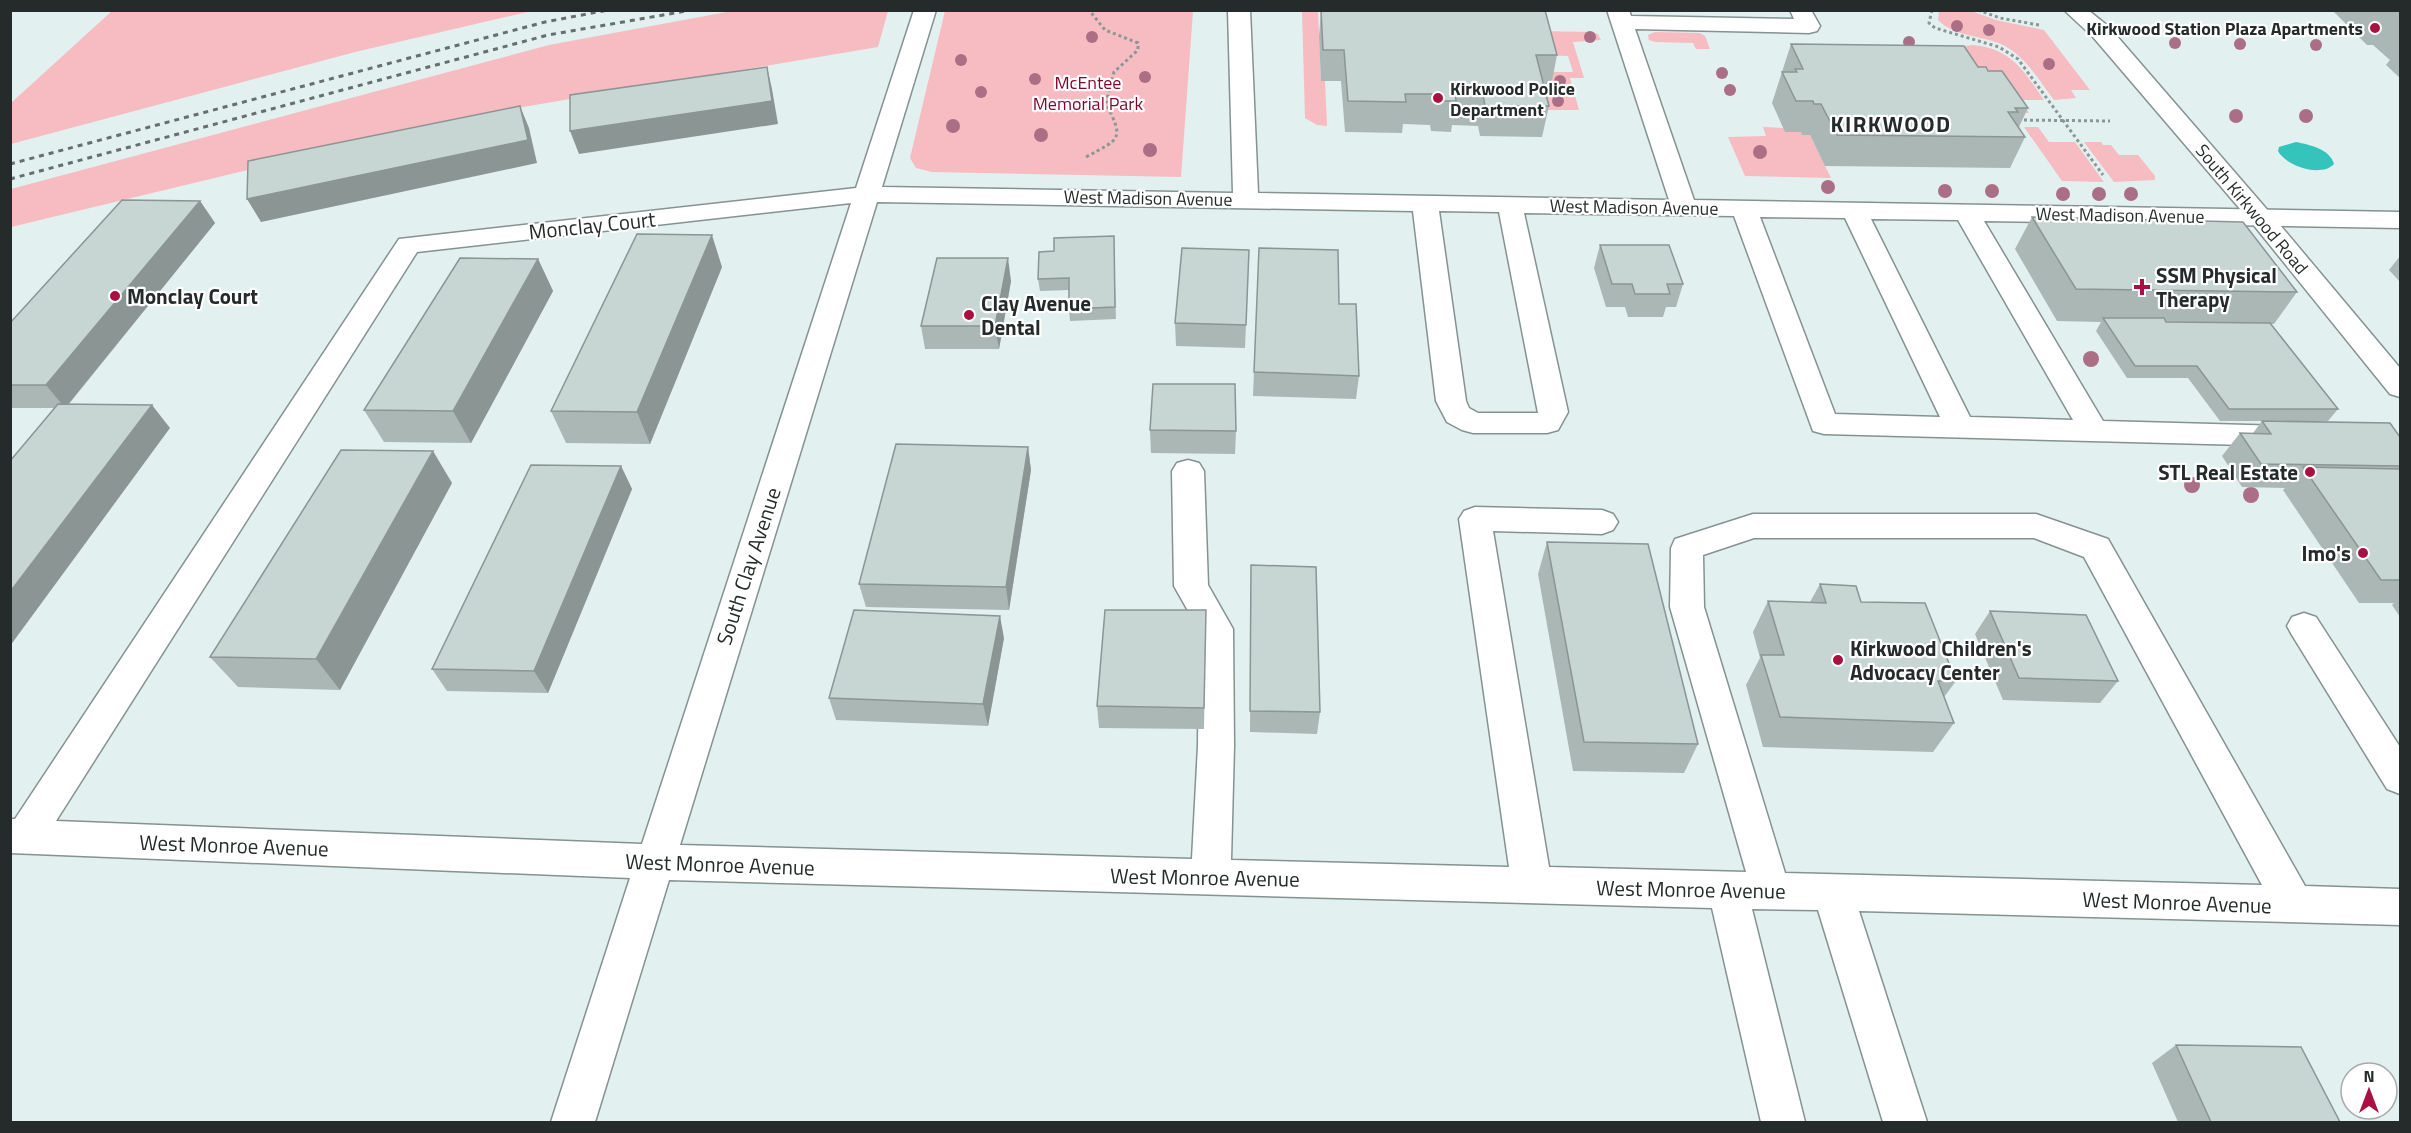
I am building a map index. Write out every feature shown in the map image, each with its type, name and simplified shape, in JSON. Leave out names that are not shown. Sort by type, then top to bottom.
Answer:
[{"type":"street","name":"South Clay Avenue","points":[[573,1122],[925,10]]},
{"type":"street","points":[[1239,10],[1246,200]]},
{"type":"street","points":[[1684,208],[1620,16],[1809,26],[1800,10]]},
{"type":"street","name":"South Kirkwood Road","points":[[2074,10],[2099,21],[2400,387]]},
{"type":"street","name":"West Madison Avenue","points":[[867,194],[2400,219]]},
{"type":"street","name":"Monclay Court","points":[[18,836],[408,245],[867,194]]},
{"type":"street","points":[[1425,204],[1451,401],[1458,415],[1473,423],[1547,423],[1553,412],[1510,205]]},
{"type":"street","points":[[1744,209],[1824,424],[2313,436]]},
{"type":"street","points":[[1854,211],[1960,428]]},
{"type":"street","points":[[1966,213],[2094,431]]},
{"type":"street","points":[[1188,471],[1191,586],[1216,629],[1216,746],[1212,877]]},
{"type":"street","points":[[1532,885],[1475,519],[1602,522]]},
{"type":"street","points":[[1771,891],[1687,607],[1687,548],[1753,525],[2036,526],[2096,548],[2295,905]]},
{"type":"street","points":[[2304,626],[2400,778]]},
{"type":"street","name":"West Monroe Avenue","points":[[18,836],[654,862],[2400,907]]},
{"type":"street","points":[[1728,891],[1784,1122]]},
{"type":"street","points":[[1833,893],[1905,1122]]},
{"type":"path","points":[[1082,162],[1085,158],[1114,142],[1117,126],[1106,103],[1114,72],[1138,50],[1138,43],[1115,36],[1094,21],[1089,10]]},
{"type":"path","points":[[1932,10],[1929,23],[1935,28],[1999,47],[2018,59],[2105,176]]},
{"type":"path","points":[[1978,10],[2000,18],[2039,25]]},
{"type":"path","points":[[2009,120],[2110,121]]},
{"type":"green space","points":[[113,10],[532,11],[355,52],[11,144],[11,103]]},
{"type":"green space","points":[[732,11],[888,11],[878,47],[481,114],[11,227],[11,189],[549,45]]},
{"type":"green space","name":"McEntee Memorial Park","points":[[945,11],[1193,11],[1181,177],[932,172],[916,168],[910,158]]},
{"type":"green space","points":[[1302,11],[1318,11],[1321,80],[1325,81],[1327,126],[1317,125],[1305,118]]},
{"type":"green space","points":[[1939,11],[1971,11],[1996,20],[2044,30],[2090,90],[2071,90],[2076,98],[2054,100],[2018,55],[2003,45],[1952,30],[1938,20]]},
{"type":"green space","points":[[1536,31],[1598,34],[1601,40],[1573,42],[1584,78],[1570,78],[1579,110],[1536,110],[1530,86],[1547,72],[1573,72],[1568,56],[1543,55]]},
{"type":"green space","points":[[1655,32],[1700,33],[1705,36],[1710,49],[1696,49],[1693,43],[1649,40],[1648,35]]},
{"type":"green space","points":[[1973,45],[1986,47],[2007,56],[2023,70],[2044,100],[2020,100],[2029,113],[2016,113],[1956,47]]},
{"type":"green space","points":[[1763,127],[1784,128],[1785,132],[1801,132],[1803,135],[1810,135],[1831,178],[1745,176],[1728,137],[1766,136]]},
{"type":"green space","points":[[2024,127],[2038,127],[2049,142],[2075,142],[2104,182],[2062,181]]},
{"type":"green space","points":[[2084,142],[2101,142],[2103,145],[2111,145],[2119,155],[2138,155],[2155,176],[2155,180],[2114,182]]},
{"type":"water","points":[[2296,142],[2324,151],[2334,164],[2321,170],[2313,170],[2288,161],[2278,151],[2279,147]]},
{"type":"building","name":"Kirkwood Police Department","points":[[1321,10],[1545,10],[1557,55],[1536,55],[1549,106],[1485,106],[1483,95],[1455,94],[1456,101],[1435,101],[1434,94],[1405,94],[1406,102],[1348,101],[1344,50],[1323,50]]},
{"type":"building","points":[[1791,44],[1964,46],[1978,67],[1986,67],[1988,71],[2002,71],[2028,108],[2015,108],[2018,112],[2008,112],[2025,137],[1837,135],[1821,104],[1814,104],[1813,101],[1796,101],[1782,72],[1797,72],[1795,69],[1803,69]]},
{"type":"building","points":[[767,67],[772,101],[570,131],[570,95]]},
{"type":"building","points":[[520,106],[528,140],[247,199],[248,161]]},
{"type":"building","points":[[122,200],[200,201],[46,385],[10,385],[10,323]]},
{"type":"building","points":[[2032,217],[2243,222],[2297,292],[2076,289]]},
{"type":"building","points":[[637,234],[712,235],[637,412],[551,411]]},
{"type":"building","points":[[1114,236],[1115,307],[1069,309],[1069,278],[1038,279],[1039,252],[1054,251],[1054,238]]},
{"type":"building","points":[[1600,245],[1669,245],[1683,284],[1667,284],[1670,294],[1635,294],[1632,284],[1612,284]]},
{"type":"building","points":[[1182,248],[1249,250],[1246,325],[1175,323]]},
{"type":"building","points":[[1259,248],[1338,250],[1339,304],[1356,304],[1359,376],[1254,372]]},
{"type":"building","points":[[460,258],[538,259],[453,411],[364,410]]},
{"type":"building","points":[[937,258],[1008,258],[995,326],[921,326]]},
{"type":"building","points":[[2103,318],[2164,318],[2166,322],[2270,323],[2338,409],[2229,409],[2197,366],[2135,366]]},
{"type":"building","points":[[1153,384],[1235,384],[1236,431],[1150,430]]},
{"type":"building","points":[[58,404],[152,405],[10,592],[10,461]]},
{"type":"building","points":[[2262,421],[2390,423],[2400,437],[2400,466],[2261,464],[2240,433],[2271,434]]},
{"type":"building","points":[[896,444],[1028,447],[1006,587],[859,584]]},
{"type":"building","points":[[341,450],[433,451],[316,659],[210,657]]},
{"type":"building","points":[[531,465],[621,466],[534,671],[432,669]]},
{"type":"building","points":[[2303,467],[2400,469],[2400,580],[2381,580]]},
{"type":"building","points":[[1547,542],[1648,544],[1698,744],[1584,742]]},
{"type":"building","points":[[1251,565],[1316,567],[1320,712],[1250,711]]},
{"type":"building","name":"Kirkwood Children's Advocacy Center","points":[[1820,584],[1856,586],[1861,602],[1925,603],[1956,681],[1938,681],[1954,723],[1780,717],[1761,655],[1784,655],[1768,601],[1826,603]]},
{"type":"building","points":[[854,610],[1000,616],[983,704],[829,698]]},
{"type":"building","points":[[1105,610],[1206,610],[1204,708],[1097,706]]},
{"type":"building","points":[[1990,611],[2086,615],[2118,681],[2019,678]]},
{"type":"building","points":[[2176,1045],[2301,1047],[2340,1122],[2211,1122]]},
{"type":"railway","points":[[10,164],[545,22],[608,10]]},
{"type":"railway","points":[[10,179],[548,35],[692,10]]},
{"type":"place","name":"Kirkwood Station Plaza Apartments","points":[[2375,28]]},
{"type":"place","name":"Kirkwood Police Department","points":[[1438,98]]},
{"type":"place","name":"SSM Physical Therapy","points":[[2142,287]]},
{"type":"place","name":"Monclay Court","points":[[115,296]]},
{"type":"place","name":"Clay Avenue Dental","points":[[969,315]]},
{"type":"place","name":"STL Real Estate","points":[[2310,472]]},
{"type":"place","name":"Imo's","points":[[2363,553]]},
{"type":"place","name":"Kirkwood Children's Advocacy Center","points":[[1838,660]]},
{"type":"district","name":"KIRKWOOD","points":[[1891,124]]}]
